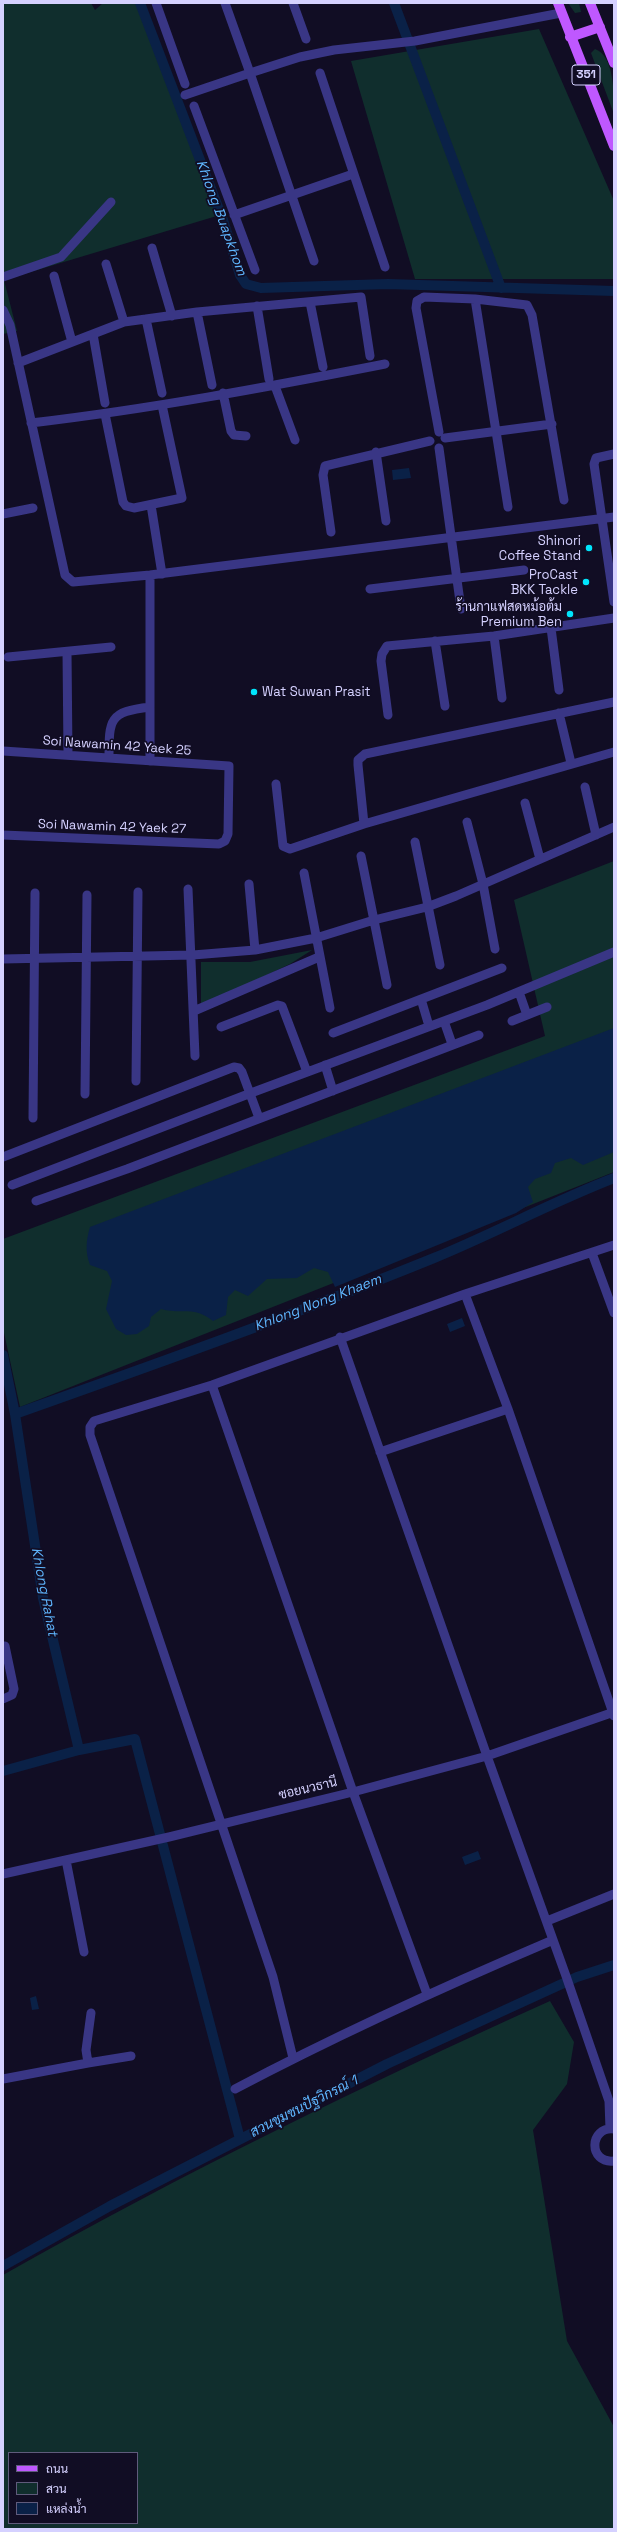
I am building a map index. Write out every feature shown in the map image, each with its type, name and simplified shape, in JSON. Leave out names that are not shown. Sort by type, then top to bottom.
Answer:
[{"type":"main road","name":"351","points":[[558,3],[570,37],[614,146]]},
{"type":"main road","name":"351","points":[[590,3],[614,63]]},
{"type":"main road","points":[[570,37],[600,27]]},
{"type":"street","points":[[156,3],[185,84]]},
{"type":"street","points":[[225,3],[314,261]]},
{"type":"street","points":[[293,3],[306,39]]},
{"type":"street","points":[[185,95],[300,57],[334,50],[415,41],[561,13]]},
{"type":"street","points":[[320,73],[385,268]]},
{"type":"street","points":[[194,106],[255,270]]},
{"type":"street","points":[[234,215],[353,174]]},
{"type":"street","points":[[3,277],[61,257],[111,202]]},
{"type":"street","points":[[152,248],[172,316]]},
{"type":"street","points":[[106,264],[124,322]]},
{"type":"street","points":[[54,276],[72,342]]},
{"type":"street","points":[[18,362],[124,322],[197,312],[361,297],[370,356]]},
{"type":"street","points":[[439,448],[444,444],[416,305],[417,301],[424,297],[523,303],[530,309],[552,424],[564,500]]},
{"type":"street","points":[[475,299],[508,508]]},
{"type":"street","points":[[310,302],[323,367]]},
{"type":"street","points":[[257,306],[272,382],[294,440]]},
{"type":"street","points":[[197,312],[212,386]]},
{"type":"street","points":[[4,315],[18,362],[68,579],[79,582],[150,576],[451,536],[614,517]]},
{"type":"street","points":[[146,319],[162,393]]},
{"type":"street","points":[[93,334],[105,402]]},
{"type":"street","points":[[31,422],[105,414],[162,405],[272,382],[385,364]]},
{"type":"street","points":[[223,393],[231,431],[234,435],[246,436]]},
{"type":"street","points":[[105,414],[123,502],[129,508],[151,505],[182,498],[162,405]]},
{"type":"street","points":[[430,441],[432,434],[442,435],[497,431],[552,424]]},
{"type":"street","points":[[430,441],[435,447],[439,448]]},
{"type":"street","points":[[331,532],[323,475],[325,466],[376,452],[430,441]]},
{"type":"street","points":[[439,448],[461,609]]},
{"type":"street","points":[[376,452],[386,521]]},
{"type":"street","points":[[614,454],[596,458],[594,464],[614,602]]},
{"type":"street","points":[[151,505],[162,574]]},
{"type":"street","points":[[3,514],[33,508]]},
{"type":"street","points":[[370,589],[524,570]]},
{"type":"street","points":[[150,576],[150,761]]},
{"type":"street","points":[[388,715],[381,661],[384,650],[387,646],[494,636],[614,618]]},
{"type":"street","points":[[551,628],[559,690]]},
{"type":"street","points":[[494,636],[502,698]]},
{"type":"street","points":[[435,641],[445,706]]},
{"type":"street","points":[[8,657],[111,647]]},
{"type":"street","points":[[67,652],[68,755]]},
{"type":"street","points":[[364,824],[358,765],[360,757],[614,702]]},
{"type":"street","points":[[109,758],[109,733],[115,718],[127,710],[150,707]]},
{"type":"street","points":[[559,713],[571,763]]},
{"type":"street","name":"Soi Nawamin 42 Yaek 25","points":[[3,751],[228,766],[228,834],[225,841],[219,844]]},
{"type":"street","points":[[276,784],[282,846],[285,849],[364,824],[571,763],[614,752]]},
{"type":"street","points":[[585,787],[596,834]]},
{"type":"street","points":[[525,803],[540,859]]},
{"type":"street","points":[[467,822],[483,884],[495,949]]},
{"type":"street","points":[[3,960],[137,958],[193,955],[256,950],[316,938],[374,920],[427,907],[614,827]]},
{"type":"street","name":"Soi Nawamin 42 Yaek 27","points":[[3,835],[219,844]]},
{"type":"street","points":[[415,842],[440,965]]},
{"type":"street","points":[[361,856],[387,985]]},
{"type":"street","points":[[304,873],[330,1008]]},
{"type":"street","points":[[249,884],[256,950]]},
{"type":"street","points":[[188,889],[193,955],[195,1056]]},
{"type":"street","points":[[136,1081],[138,892]]},
{"type":"street","points":[[33,1118],[35,893]]},
{"type":"street","points":[[85,1094],[87,895]]},
{"type":"street","points":[[12,1185],[519,992],[614,952]]},
{"type":"street","points":[[194,1012],[319,957]]},
{"type":"street","points":[[333,1033],[502,968]]},
{"type":"street","points":[[519,992],[527,1015]]},
{"type":"street","points":[[421,999],[429,1026]]},
{"type":"street","points":[[221,1028],[278,1005],[282,1006],[307,1072]]},
{"type":"street","points":[[512,1021],[548,1007]]},
{"type":"street","points":[[444,1021],[452,1044]]},
{"type":"street","points":[[36,1201],[127,1169],[479,1035]]},
{"type":"street","points":[[325,1065],[333,1091]]},
{"type":"street","points":[[3,1157],[234,1067],[239,1068],[242,1072],[259,1118]]},
{"type":"street","points":[[293,2058],[273,1977],[223,1823],[90,1435],[90,1427],[94,1421],[212,1385],[340,1337],[614,1245]]},
{"type":"street","points":[[592,1253],[614,1313]]},
{"type":"street","points":[[465,1294],[508,1409],[614,1713]]},
{"type":"street","points":[[340,1337],[486,1756],[568,1980],[609,2101],[612,2129],[596,2137],[594,2148],[599,2158],[604,2161],[614,2161]]},
{"type":"street","points":[[212,1385],[353,1792],[427,1994]]},
{"type":"street","points":[[380,1452],[508,1409]]},
{"type":"street","points":[[3,1699],[12,1695],[14,1689],[5,1646]]},
{"type":"street","name":"ซอยนวธานี","points":[[3,1874],[159,1840],[353,1792],[486,1756],[614,1713]]},
{"type":"street","points":[[66,1860],[84,1952]]},
{"type":"street","points":[[547,1922],[614,1894]]},
{"type":"street","points":[[235,2090],[293,2058],[427,1994],[553,1940]]},
{"type":"street","points":[[88,2063],[86,2050],[91,2013]]},
{"type":"street","points":[[3,2079],[130,2056]]},
{"type":"green space","points":[[3,3],[91,3],[95,10],[103,3],[136,3],[220,215],[4,280],[17,331],[3,334]]},
{"type":"green space","points":[[568,3],[579,3],[581,12],[575,13]]},
{"type":"green space","points":[[539,29],[614,201],[614,279],[415,279],[351,61]]},
{"type":"green space","points":[[595,49],[602,53],[610,68],[614,97],[614,114],[591,53]]},
{"type":"green space","points":[[614,861],[614,1172],[20,1407],[3,1328],[3,1239],[545,1036],[514,900]]},
{"type":"green space","points":[[312,950],[290,964],[201,1006],[201,962],[250,962]]},
{"type":"green space","points":[[550,2001],[574,2042],[567,2084],[533,2130],[567,2341],[614,2427],[614,2529],[3,2529],[3,2275],[137,2201],[205,2166],[411,2065]]},
{"type":"water","points":[[409,468],[411,478],[393,480],[392,470]]},
{"type":"water","points":[[614,1028],[614,1152],[583,1165],[571,1158],[555,1163],[551,1173],[535,1179],[528,1187],[533,1202],[516,1213],[335,1287],[328,1272],[314,1268],[297,1278],[267,1279],[248,1296],[235,1290],[228,1297],[226,1315],[213,1321],[200,1313],[161,1309],[151,1317],[149,1326],[137,1334],[126,1335],[116,1329],[106,1309],[112,1281],[107,1271],[90,1265],[88,1260],[87,1246],[90,1227]]},
{"type":"water","points":[[462,1318],[465,1326],[450,1332],[447,1324]]},
{"type":"water","points":[[478,1851],[481,1859],[465,1865],[462,1857]]},
{"type":"water","points":[[36,1996],[39,2009],[32,2010],[30,1998]]},
{"type":"waterway","name":"Khlong Buapkhom","points":[[140,3],[223,220],[240,275],[246,284],[261,288],[388,284],[614,291]]},
{"type":"waterway","name":"Khlong Buapkhom","points":[[394,3],[501,288]]},
{"type":"waterway","name":"Khlong Nong Khaem","points":[[15,1414],[226,1338],[382,1279],[457,1248],[568,1197],[614,1178]]},
{"type":"waterway","name":"Khlong Rahat","points":[[3,1355],[15,1414],[43,1598],[79,1750],[3,1771]]},
{"type":"waterway","points":[[79,1750],[135,1739],[240,2139]]},
{"type":"waterway","name":"สวนชุมชนปัฐวิกรณ์ 1","points":[[3,2266],[110,2206],[387,2064],[577,1977],[614,1965]]},
{"type":"place","name":"Shinori Coffee Stand","points":[[589,548]]},
{"type":"place","name":"ProCast BKK Tackle","points":[[586,582]]},
{"type":"place","name":"ร้านกาแฟสดหม้อต้ม Premium Ben","points":[[570,614]]},
{"type":"place","name":"Wat Suwan Prasit","points":[[254,692]]}]
